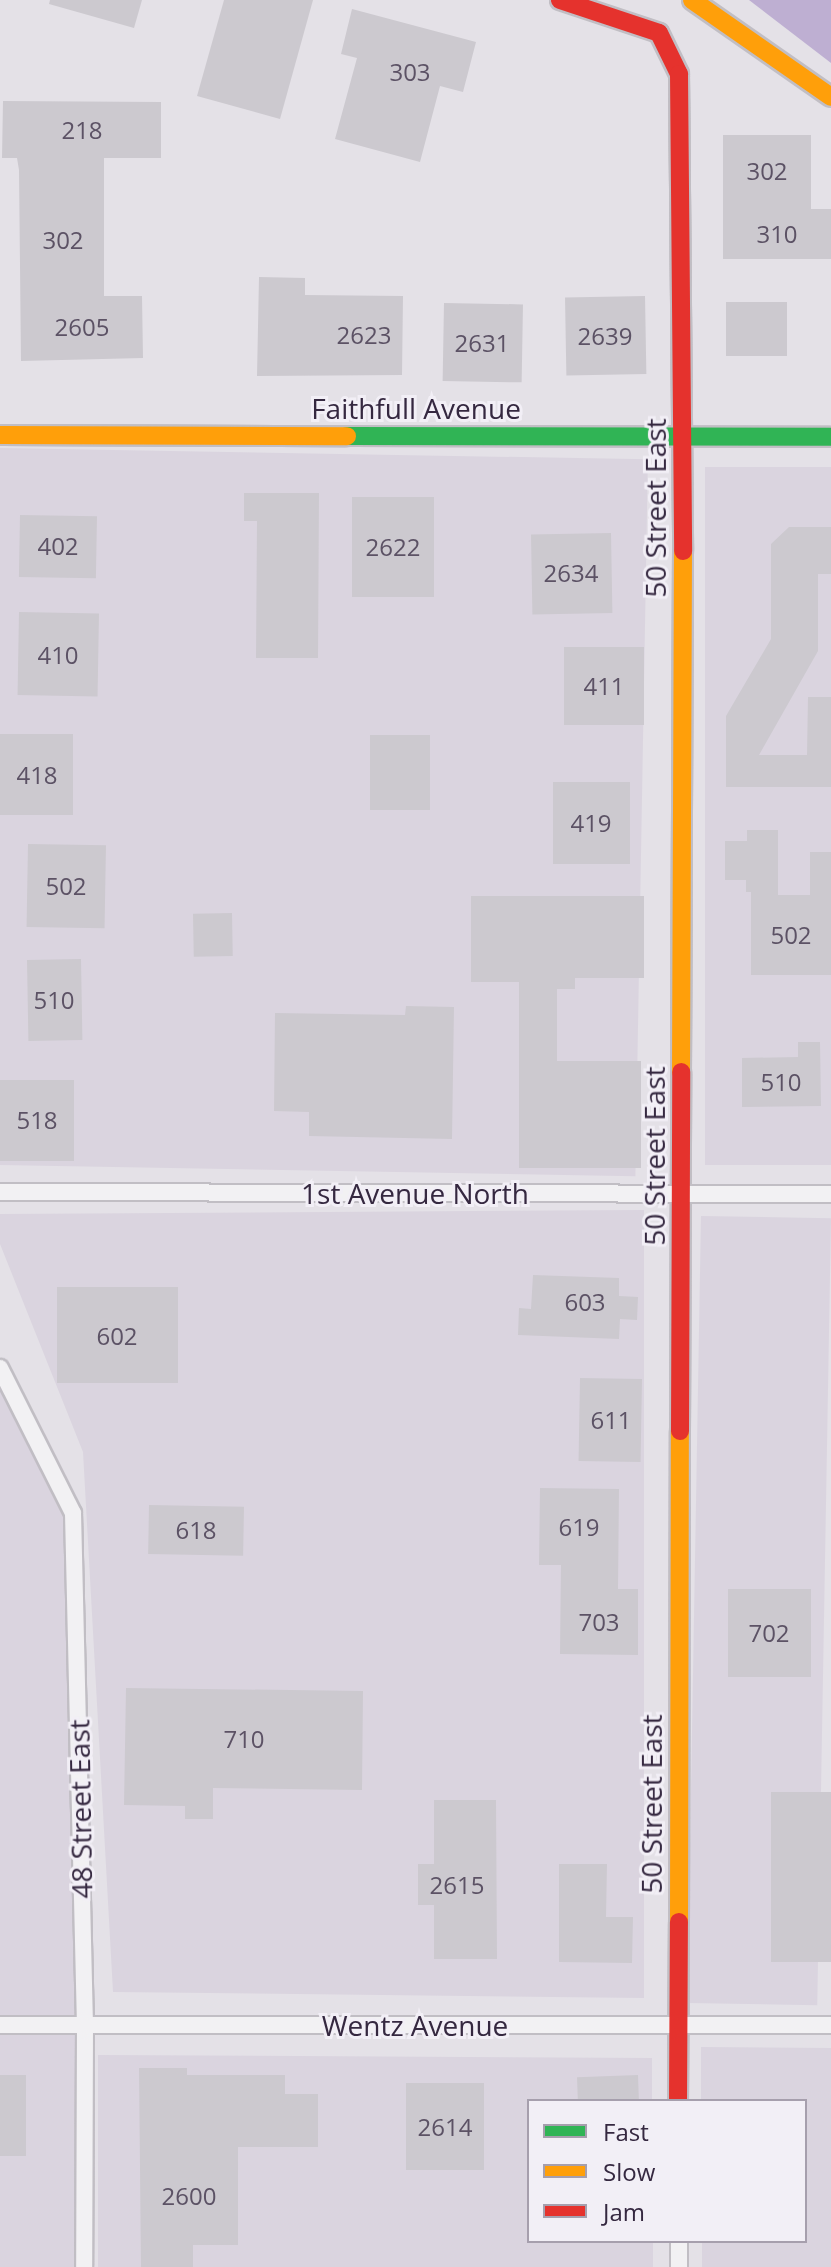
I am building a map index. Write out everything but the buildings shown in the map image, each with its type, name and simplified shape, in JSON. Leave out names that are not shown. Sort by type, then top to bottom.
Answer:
[{"type":"main road","name":"50 Street East","points":[[560,0],[659,33],[679,74],[683,436],[683,1193],[678,2099]]},
{"type":"main road","points":[[692,0],[831,97]]},
{"type":"main road","name":"Faithfull Avenue","points":[[0,435],[831,437]]},
{"type":"street","name":"1st Avenue North","points":[[0,1192],[831,1194]]},
{"type":"street","name":"48 Street East","points":[[0,1368],[73,1513],[85,2026],[84,2267]]},
{"type":"street","name":"Wentz Avenue","points":[[0,2025],[831,2025]]},
{"type":"street","points":[[679,2243],[679,2267]]},
{"type":"shaded area","points":[[749,0],[831,0],[831,63]]},
{"type":"shaded area","points":[[0,448],[648,459],[635,1176],[0,1165]]},
{"type":"shaded area","points":[[705,467],[831,467],[831,1165],[705,1165]]},
{"type":"shaded area","points":[[644,1210],[644,1998],[113,1992],[83,1452],[0,1244],[0,1214]]},
{"type":"shaded area","points":[[701,1216],[831,1218],[817,2005],[687,2003]]},
{"type":"shaded area","points":[[0,1368],[73,1513],[84,2267],[0,2267]]},
{"type":"shaded area","points":[[701,2047],[831,2048],[831,2267],[702,2267],[702,2243],[807,2243],[807,2099],[701,2099]]},
{"type":"shaded area","points":[[98,2055],[652,2058],[652,2099],[527,2099],[527,2243],[653,2243],[653,2267],[98,2267]]},
{"type":"traffic: fast","points":[[347,436],[831,437]]},
{"type":"traffic: slow","points":[[692,0],[831,97]]},
{"type":"traffic: slow","points":[[0,435],[347,436]]},
{"type":"traffic: slow","points":[[681,1072],[683,551]]},
{"type":"traffic: slow","points":[[679,1922],[680,1431]]},
{"type":"traffic: jam","points":[[560,0],[659,33],[679,74],[683,551]]},
{"type":"traffic: jam","points":[[680,1431],[681,1072]]},
{"type":"traffic: jam","points":[[678,2099],[679,1922]]}]
